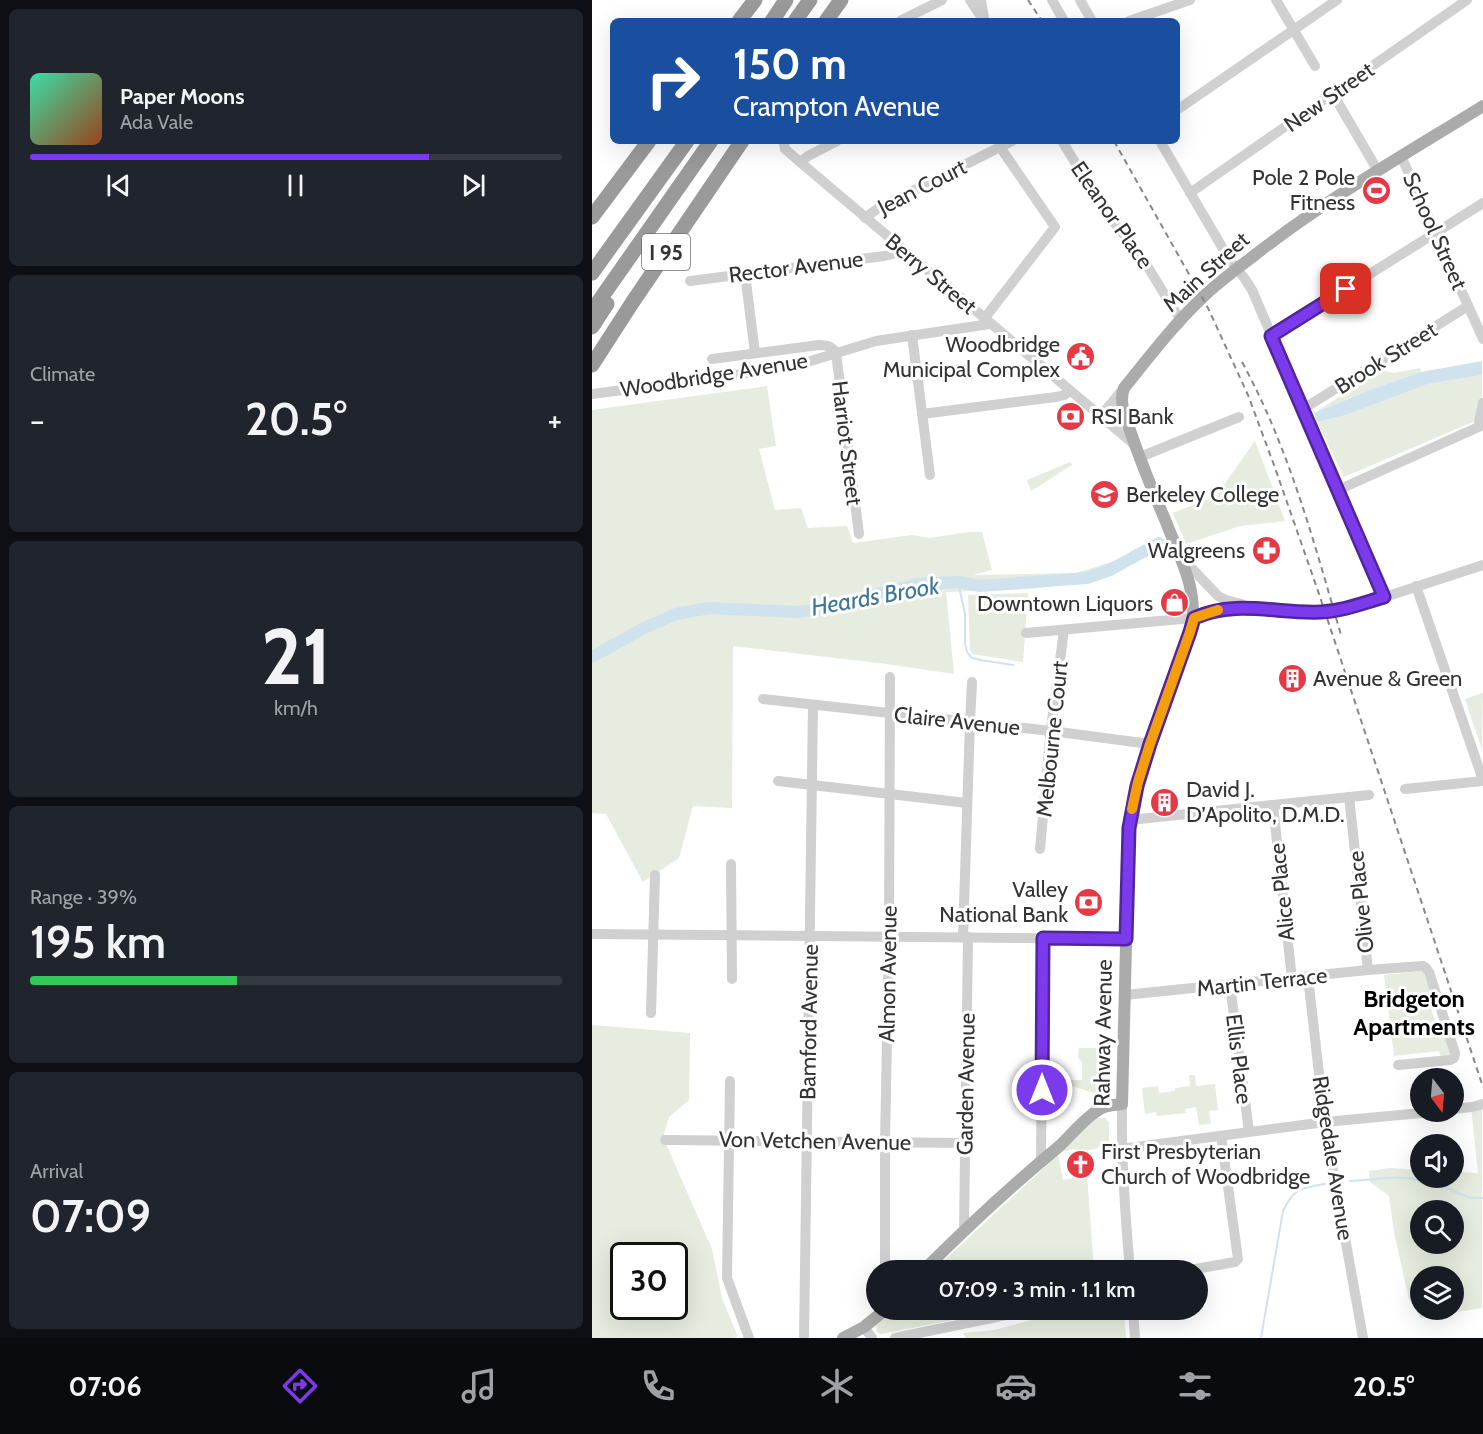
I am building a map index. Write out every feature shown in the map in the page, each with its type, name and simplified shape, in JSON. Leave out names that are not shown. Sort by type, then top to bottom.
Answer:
[{"type":"highway","points":[[741,18],[755,0]]},
{"type":"highway","points":[[774,18],[786,0]]},
{"type":"highway","points":[[797,18],[810,0]]},
{"type":"highway","points":[[828,18],[841,0]]},
{"type":"highway","points":[[592,217],[647,144]]},
{"type":"highway","name":"I 95","points":[[592,273],[685,144]]},
{"type":"highway","name":"I 95","points":[[592,311],[709,144]]},
{"type":"highway","name":"I 95","points":[[592,365],[740,144]]},
{"type":"highway","points":[[592,327],[685,177]]},
{"type":"main road","name":"Main Street","points":[[1124,388],[1182,319],[1210,290],[1236,269],[1330,200],[1483,106]]},
{"type":"main road","name":"Rahway Avenue","points":[[1122,1104],[1130,820],[1138,782],[1150,744],[1194,618],[1188,577],[1122,406],[1124,388]]},
{"type":"main road","points":[[934,1260],[964,1230],[1100,1108],[1122,1104]]},
{"type":"main road","points":[[843,1338],[873,1320]]},
{"type":"street","points":[[906,18],[942,0]]},
{"type":"street","points":[[970,0],[983,18]]},
{"type":"street","points":[[981,0],[984,18]]},
{"type":"street","points":[[1052,0],[1062,18]]},
{"type":"street","points":[[1080,0],[1090,18]]},
{"type":"street","points":[[1138,18],[1190,0]]},
{"type":"street","points":[[1276,0],[1315,66]]},
{"type":"street","points":[[1180,108],[1337,0]]},
{"type":"street","name":"New Street","points":[[1190,193],[1467,0]]},
{"type":"street","points":[[1333,94],[1378,171]]},
{"type":"street","name":"Berry Street","points":[[785,144],[800,162],[1101,416],[1138,452]]},
{"type":"street","points":[[800,162],[831,144]]},
{"type":"street","name":"Jean Court","points":[[865,218],[873,211],[1006,144]]},
{"type":"street","name":"Eleanor Place","points":[[1064,144],[1101,205],[1146,264],[1182,319]]},
{"type":"street","points":[[1162,144],[1229,260],[1250,286],[1384,597]]},
{"type":"street","points":[[987,322],[1055,227],[1000,147]]},
{"type":"street","name":"School Street","points":[[1401,156],[1483,339]]},
{"type":"street","points":[[1271,336],[1483,203]]},
{"type":"street","name":"Rector Avenue","points":[[690,281],[884,256],[896,253],[901,248]]},
{"type":"street","points":[[745,274],[756,353]]},
{"type":"street","name":"Brook Street","points":[[1303,409],[1468,306]]},
{"type":"street","name":"Woodbridge Avenue","points":[[594,394],[771,370],[804,363],[867,343],[987,322]]},
{"type":"street","points":[[912,335],[930,475]]},
{"type":"street","name":"Woodbridge Avenue","points":[[712,359],[822,345],[831,347],[836,353]]},
{"type":"street","name":"Harriot Street","points":[[836,353],[859,534]]},
{"type":"street","name":"Main Street","points":[[1101,416],[1124,388]]},
{"type":"street","points":[[922,414],[1056,397],[1070,391]]},
{"type":"street","points":[[1338,490],[1480,426],[1483,403]]},
{"type":"street","points":[[1138,452],[1239,417]]},
{"type":"street","points":[[1179,556],[1218,596],[1230,602],[1262,609]]},
{"type":"street","points":[[1026,633],[1194,618],[1211,611],[1224,609],[1329,612],[1346,609],[1483,565]]},
{"type":"street","points":[[1405,789],[1483,781],[1416,586]]},
{"type":"street","name":"Melbourne Court","points":[[1040,849],[1051,731],[1064,630]]},
{"type":"street","name":"Almon Avenue","points":[[885,1260],[889,676]]},
{"type":"street","name":"Garden Avenue","points":[[964,1230],[967,803],[972,682]]},
{"type":"street","name":"Claire Avenue","points":[[763,699],[1150,744]]},
{"type":"street","name":"Bamford Avenue","points":[[804,1338],[813,705]]},
{"type":"street","points":[[778,781],[967,803]]},
{"type":"street","points":[[1130,820],[1369,795]]},
{"type":"street","name":"Olive Place","points":[[1349,797],[1368,970]]},
{"type":"street","name":"Alice Place","points":[[1273,805],[1292,979]]},
{"type":"street","points":[[732,864],[732,979]]},
{"type":"street","points":[[651,1013],[655,875]]},
{"type":"street","points":[[592,934],[1126,939]]},
{"type":"street","points":[[1041,1160],[1043,938]]},
{"type":"street","name":"Martin Terrace","points":[[1125,995],[1368,970],[1417,966],[1426,968],[1455,1053],[1450,1060],[1398,1065]]},
{"type":"street","name":"Ridgedale Avenue","points":[[1308,977],[1325,1122],[1363,1338]]},
{"type":"street","name":"Ellis Place","points":[[1230,985],[1249,1132]]},
{"type":"street","points":[[730,1081],[727,1278],[750,1338]]},
{"type":"street","name":"Rahway Avenue","points":[[1122,1104],[1121,1149],[1129,1260]]},
{"type":"street","points":[[1464,1108],[1483,1104]]},
{"type":"street","points":[[1121,1149],[1325,1122],[1410,1114]]},
{"type":"street","points":[[1208,1267],[1238,1259],[1221,1136]]},
{"type":"street","name":"Von Vetchen Avenue","points":[[665,1140],[965,1143]]},
{"type":"street","points":[[895,1338],[919,1336],[988,1320]]},
{"type":"street","points":[[1134,1320],[1135,1338]]},
{"type":"street","points":[[864,1327],[872,1338]]},
{"type":"shaded area","points":[[1420,368],[1421,372],[1314,413],[1381,370],[1394,373]]},
{"type":"shaded area","points":[[1482,375],[1482,418],[1344,477],[1317,422],[1346,415],[1428,384]]},
{"type":"shaded area","points":[[767,386],[776,446],[759,449],[775,510],[801,508],[808,528],[847,526],[853,543],[912,535],[930,538],[982,532],[992,570],[973,575],[1076,573],[1114,561],[1157,538],[1161,548],[1101,579],[1030,589],[946,592],[954,674],[733,646],[732,808],[693,806],[679,858],[643,882],[606,814],[592,813],[592,410]]},
{"type":"shaded area","points":[[1255,441],[1285,521],[1240,526],[1186,544],[1173,513],[1216,496]]},
{"type":"shaded area","points":[[1070,462],[1072,465],[1031,491],[1027,480]]},
{"type":"shaded area","points":[[1028,593],[1023,662],[972,654],[968,595]]},
{"type":"shaded area","points":[[1483,693],[1482,750],[1465,699]]},
{"type":"shaded area","points":[[1423,971],[1437,1007],[1431,1009],[1438,1029],[1444,1028],[1452,1051],[1450,1055],[1441,1057],[1439,1051],[1394,1056],[1384,975]]},
{"type":"shaded area","points":[[592,1025],[690,1033],[689,1100],[669,1117],[663,1137],[712,1249],[722,1298],[738,1337],[592,1338]]},
{"type":"shaded area","points":[[1079,1048],[1110,1048],[1109,1083],[1097,1094],[1066,1084],[1066,1080],[1082,1080],[1082,1062],[1078,1058]]},
{"type":"shaded area","points":[[1189,1075],[1195,1075],[1196,1086],[1215,1084],[1218,1110],[1209,1111],[1211,1124],[1199,1125],[1196,1107],[1185,1109],[1186,1113],[1157,1116],[1156,1112],[1145,1114],[1142,1088],[1158,1086],[1159,1093],[1175,1091],[1175,1088],[1190,1086]]},
{"type":"shaded area","points":[[1482,1103],[1482,1308],[1464,1311],[1464,1266],[1410,1266],[1410,1302],[1394,1232],[1389,1196],[1370,1182],[1369,1171],[1389,1168],[1410,1169],[1410,1188],[1464,1188],[1464,1172],[1478,1173],[1471,1106]]},
{"type":"shaded area","points":[[1098,1118],[1105,1118],[1109,1122],[1109,1142],[1095,1149],[1083,1151],[1074,1149],[1061,1152],[1091,1123]]},
{"type":"shaded area","points":[[1058,1155],[1063,1180],[1087,1175],[1093,1260],[945,1260]]},
{"type":"shaded area","points":[[882,1320],[953,1320],[881,1334],[877,1332],[876,1326]]},
{"type":"shaded area","points":[[1032,1320],[1125,1320],[1126,1338],[966,1338],[963,1333],[994,1330]]},
{"type":"water","points":[[1482,361],[1482,375],[1428,384],[1346,415],[1317,422],[1314,413],[1375,388],[1421,372]]},
{"type":"waterway","name":"Heards Brook","points":[[592,657],[642,629],[676,614],[709,608],[798,612],[823,609],[919,584],[958,582],[980,586],[1087,578],[1110,570],[1159,543]]},
{"type":"waterway","points":[[958,582],[965,614],[967,652],[972,658],[1013,665]]},
{"type":"waterway","points":[[1350,1181],[1411,1179],[1441,1186],[1468,1197],[1483,1198]]},
{"type":"waterway","points":[[1261,1338],[1283,1211],[1299,1190],[1325,1184]]},
{"type":"railway","points":[[1028,0],[1040,18]]},
{"type":"railway","points":[[1116,144],[1208,308],[1248,395],[1318,591],[1483,1087]]},
{"type":"railway","points":[[1242,362],[1274,428],[1287,462],[1341,635]]},
{"type":"slow traffic","points":[[1132,809],[1150,744],[1194,618],[1218,610]]},
{"type":"place","name":"Pole 2 Pole Fitness","points":[[1376,190]]},
{"type":"place","name":"Woodbridge Municipal Complex","points":[[1081,357]]},
{"type":"place","name":"RSI Bank","points":[[1070,416]]},
{"type":"place","name":"Berkeley College","points":[[1105,494]]},
{"type":"place","name":"Walgreens","points":[[1266,550]]},
{"type":"place","name":"Downtown Liquors","points":[[1174,603]]},
{"type":"place","name":"Avenue & Green","points":[[1292,678]]},
{"type":"place","name":"David J. D’Apolito, D.M.D.","points":[[1165,802]]},
{"type":"place","name":"Valley National Bank","points":[[1089,902]]},
{"type":"place","name":"First Presbyterian Church of Woodbridge","points":[[1080,1164]]},
{"type":"district","name":"Bridgeton Apartments","points":[[1414,1012]]},
{"type":"route","points":[[1042,1090],[1043,938],[1126,939],[1129,828],[1137,786],[1194,618],[1211,611],[1231,608],[1303,613],[1329,612],[1384,597],[1271,336],[1346,289]]}]
